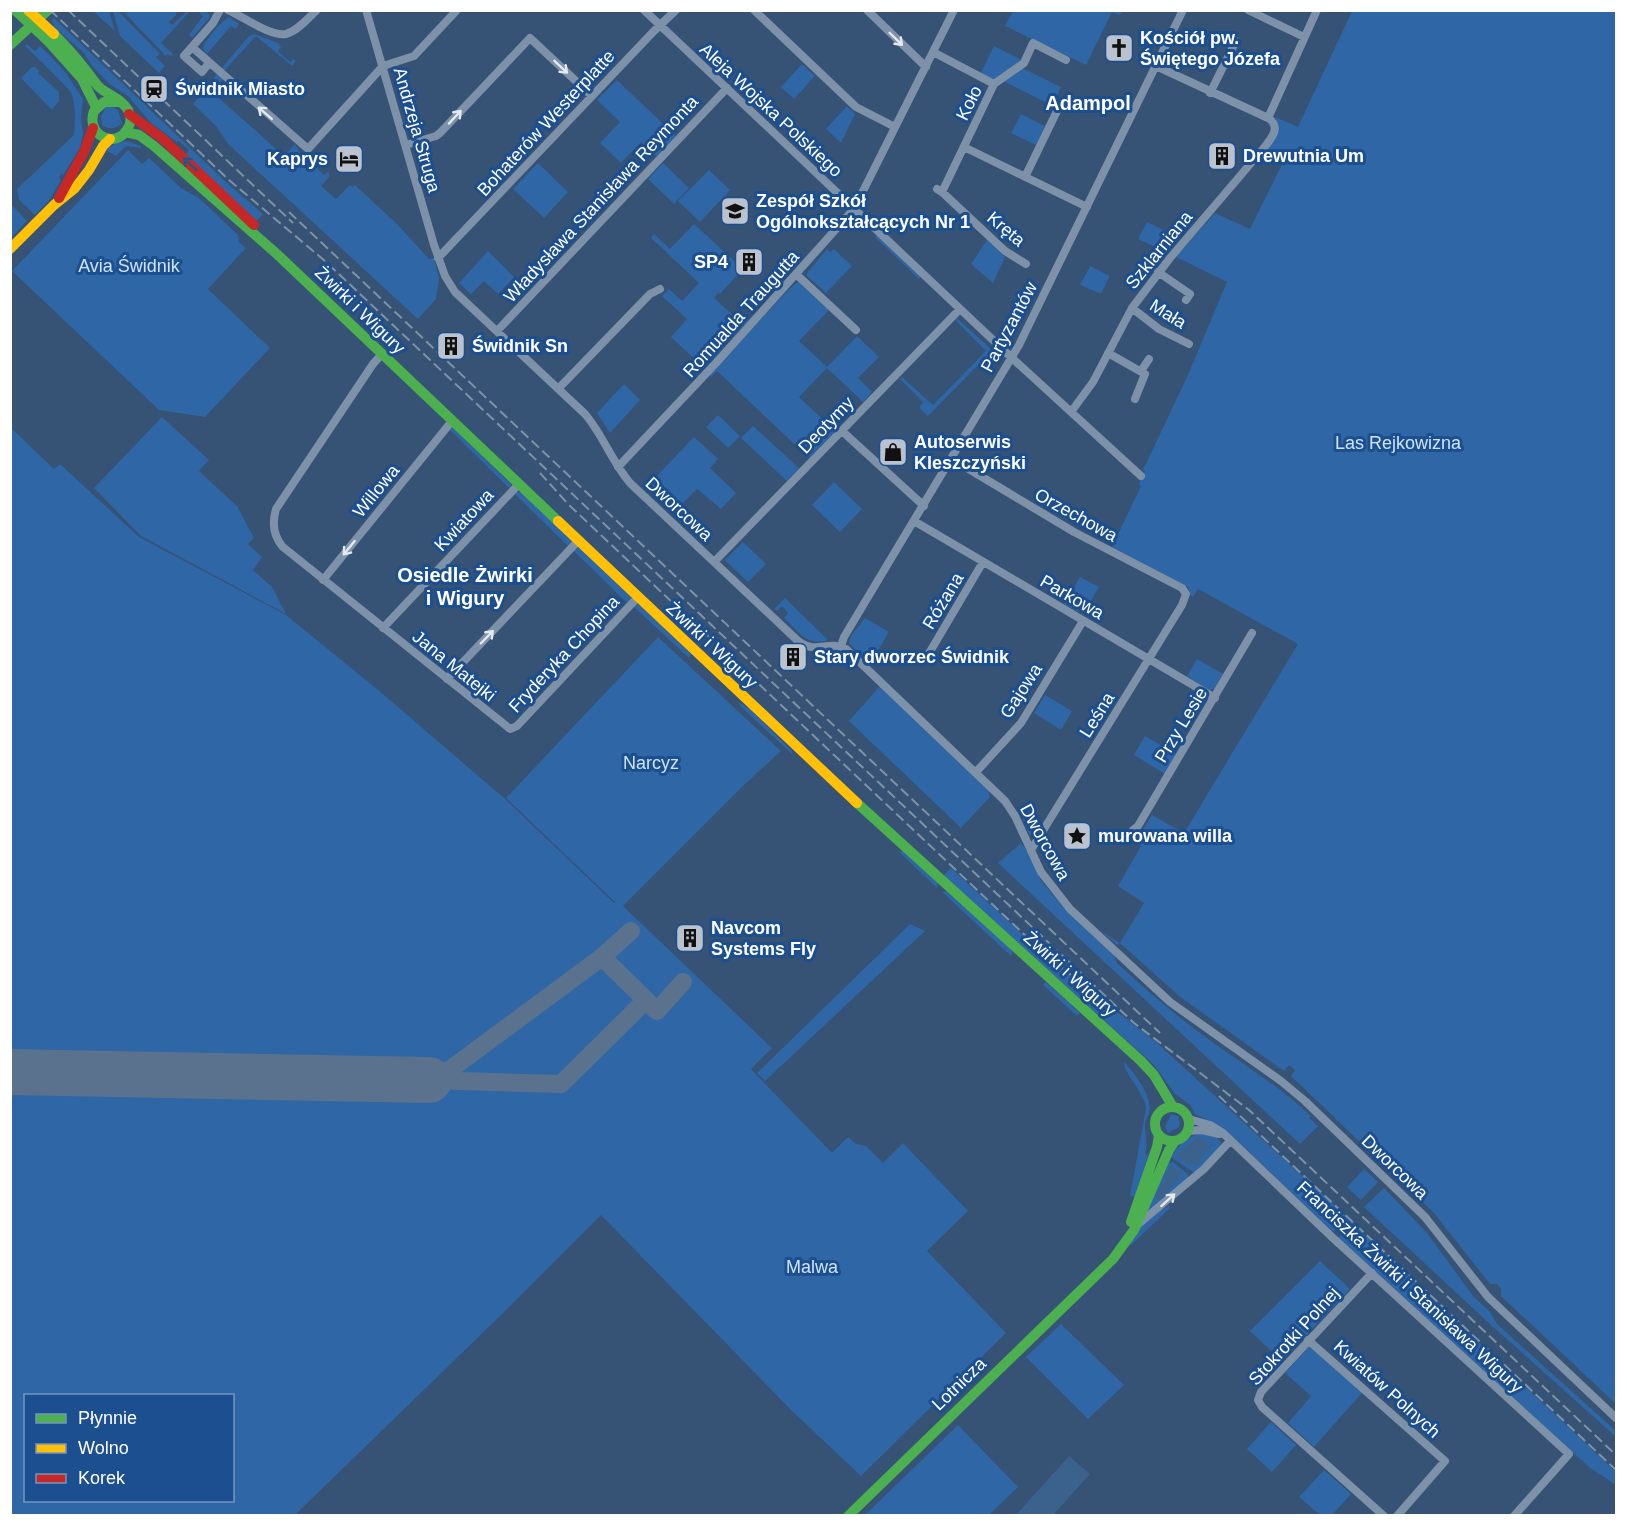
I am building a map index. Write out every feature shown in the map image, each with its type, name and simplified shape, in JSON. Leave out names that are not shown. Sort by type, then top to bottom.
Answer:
[{"type":"main road","points":[[15,10],[76,57],[98,85],[120,102],[129,114],[130,124],[117,138],[110,139],[100,135],[93,128]]},
{"type":"main road","points":[[28,10],[78,74],[92,95],[96,107]]},
{"type":"main road","points":[[10,45],[48,10]]},
{"type":"main road","points":[[54,206],[84,152],[93,128],[91,118],[96,107],[107,100],[120,102]]},
{"type":"main road","points":[[129,114],[163,139],[233,204],[264,235],[278,255]]},
{"type":"main road","points":[[125,132],[136,134],[151,143],[278,255]]},
{"type":"main road","points":[[10,249],[75,188],[110,139]]},
{"type":"main road","name":"Żwirki i Wigury","points":[[278,255],[815,765],[1149,1070],[1173,1107]]},
{"type":"main road","name":"Żwirki i Wigury","points":[[1130,1052],[1155,1091],[1161,1110]]},
{"type":"main road","points":[[1173,1107],[1183,1110],[1189,1119],[1188,1131],[1184,1137],[1175,1141],[1167,1141],[1159,1135],[1155,1122],[1161,1110],[1173,1107]]},
{"type":"main road","name":"Lotnicza","points":[[1093,1276],[1117,1247],[1129,1225],[1157,1147],[1159,1135]]},
{"type":"main road","name":"Lotnicza","points":[[848,1515],[1121,1250],[1136,1226],[1175,1141]]},
{"type":"street","points":[[220,10],[213,23],[184,56],[202,72],[209,63],[308,149],[383,66],[414,56],[457,10]]},
{"type":"street","points":[[228,10],[280,34],[288,33],[296,28],[317,10]]},
{"type":"street","name":"Andrzeja Struga","points":[[366,10],[438,258]]},
{"type":"street","name":"Aleja Wojska Polskiego","points":[[644,10],[1012,358],[1141,476]]},
{"type":"street","name":"Bohaterów Westerplatte","points":[[438,258],[676,10]]},
{"type":"street","points":[[867,10],[926,67]]},
{"type":"street","name":"Romualda Traugutta","points":[[618,467],[797,275],[854,209],[954,10]]},
{"type":"street","name":"Partyzantów","points":[[841,646],[1012,358],[1183,10]]},
{"type":"street","points":[[1248,10],[1304,37]]},
{"type":"street","points":[[1156,66],[1268,118],[1317,10]]},
{"type":"street","points":[[754,11],[856,107],[895,127]]},
{"type":"street","points":[[406,145],[440,133],[530,38],[592,96]]},
{"type":"street","points":[[1210,93],[1236,41]]},
{"type":"street","points":[[994,84],[1024,63],[1033,43],[1066,60]]},
{"type":"street","name":"Koło","points":[[933,52],[994,84],[964,147],[939,190]]},
{"type":"street","name":"Władysława Stanisława Reymonta","points":[[497,331],[727,88]]},
{"type":"street","points":[[1025,177],[1058,109]]},
{"type":"street","name":"Szklarniana","points":[[1071,412],[1094,382],[1120,327],[1158,272],[1263,149],[1275,126],[1268,118]]},
{"type":"street","points":[[964,147],[1087,207]]},
{"type":"street","name":"Kręta","points":[[939,190],[1007,253],[1026,264]]},
{"type":"street","name":"Dworcowa","points":[[438,258],[451,288],[591,422],[630,483],[802,644],[816,648],[841,646],[850,652],[976,771],[1008,805],[1041,872],[1054,890],[1095,933],[1170,1002],[1281,1081],[1305,1101],[1425,1217],[1488,1298],[1617,1418]]},
{"type":"street","points":[[1158,272],[1190,294],[1186,300]]},
{"type":"street","points":[[797,275],[856,330]]},
{"type":"street","points":[[558,389],[650,294],[660,289]]},
{"type":"street","name":"Mała","points":[[1132,308],[1159,329],[1189,344]]},
{"type":"street","name":"Deotymy","points":[[714,562],[960,309]]},
{"type":"street","points":[[1108,353],[1145,374],[1135,399]]},
{"type":"street","name":"Jana Matejki","points":[[382,354],[279,503],[274,517],[277,539],[283,547],[323,580],[510,729]]},
{"type":"street","points":[[1141,372],[1149,359]]},
{"type":"street","name":"Willowa","points":[[323,580],[452,421]]},
{"type":"street","points":[[842,431],[924,506]]},
{"type":"street","name":"Orzechowa","points":[[952,459],[1066,528],[1182,588],[1186,594]]},
{"type":"street","name":"Kwiatowa","points":[[383,628],[519,484]]},
{"type":"street","name":"Parkowa","points":[[914,521],[1215,698]]},
{"type":"street","points":[[447,679],[578,541]]},
{"type":"street","name":"Różana","points":[[928,655],[983,562]]},
{"type":"street","name":"Leśna","points":[[1031,850],[1182,605],[1186,594]]},
{"type":"street","name":"Fryderyka Chopina","points":[[510,729],[517,726],[638,597]]},
{"type":"street","name":"Gajowa","points":[[976,771],[1021,723],[1083,621]]},
{"type":"street","name":"Przy Lesie","points":[[1133,830],[1138,826],[1215,698],[1251,633]]},
{"type":"street","name":"Franciszka Żwirki i Stanisława Wigury","points":[[1189,1119],[1215,1127],[1569,1454],[1514,1515]]},
{"type":"street","points":[[1136,1226],[1199,1173],[1230,1141],[1209,1131],[1188,1131]]},
{"type":"street","name":"Stokrotki Polnej","points":[[1372,1273],[1259,1395],[1260,1404],[1384,1515]]},
{"type":"street","name":"Kwiatów Polnych","points":[[1308,1340],[1445,1461],[1397,1515]]},
{"type":"green space","points":[[93,11],[109,11],[115,31]]},
{"type":"green space","points":[[113,11],[118,11],[160,54],[156,57],[165,66],[159,73],[120,36]]},
{"type":"green space","points":[[123,11],[177,11],[169,22],[172,25],[187,11],[190,11],[161,43],[173,54],[165,56]]},
{"type":"green space","points":[[197,11],[207,11],[210,17],[192,38],[189,35],[203,16]]},
{"type":"green space","points":[[1013,11],[1122,11],[1120,15],[1112,12],[1086,65],[1005,26]]},
{"type":"green space","name":"Las Rejkowizna","points":[[1352,11],[1616,11],[1616,1404],[1501,1296],[1501,1289],[1497,1284],[1490,1284],[1434,1213],[1291,1076],[1295,1070],[1289,1065],[1284,1071],[1179,996],[1120,943],[1144,903],[1118,886],[1141,846],[1135,842],[1152,815],[1184,833],[1298,644],[1198,589],[1193,597],[1191,596],[1188,587],[1112,547],[1141,486],[1139,484],[1145,471],[1143,470],[1187,377],[1227,282],[1176,257],[1215,213],[1250,229],[1283,162],[1265,154],[1277,132],[1275,117],[1298,127]]},
{"type":"green space","points":[[229,17],[239,24],[236,29],[231,26],[207,54],[203,49],[206,41]]},
{"type":"green space","points":[[54,18],[228,184],[263,214],[255,222],[185,155],[189,150],[151,123],[128,96],[111,85],[92,66],[84,53],[53,26],[51,21]]},
{"type":"green space","points":[[254,34],[278,43],[281,47],[278,51],[290,62],[293,59],[296,61],[292,66],[256,36],[224,71],[220,70],[249,36]]},
{"type":"green space","points":[[27,44],[35,51],[40,46],[63,69],[83,99],[81,118],[83,134],[80,148],[63,175],[61,174],[59,178],[61,180],[49,201],[35,215],[19,200],[17,189],[74,135],[75,113],[71,93],[25,46]]},
{"type":"green space","points":[[994,46],[1022,60],[994,80],[981,73]]},
{"type":"green space","points":[[802,64],[815,76],[794,99],[781,87]]},
{"type":"green space","points":[[32,67],[35,67],[38,73],[59,92],[59,101],[52,110],[21,78]]},
{"type":"green space","points":[[1022,68],[1061,87],[1053,106],[1003,81]]},
{"type":"green space","points":[[217,74],[223,79],[212,92],[284,156],[295,144],[299,151],[324,175],[329,173],[329,177],[321,186],[336,199],[350,185],[353,187],[355,185],[397,224],[429,259],[434,258],[439,279],[436,299],[418,319],[228,144],[216,126],[193,104]]},
{"type":"green space","points":[[617,80],[676,136],[656,156],[641,142],[621,163],[600,143],[620,122],[597,100]]},
{"type":"green space","points":[[106,106],[112,106],[118,110],[122,123],[117,127],[110,128],[102,125],[101,117]]},
{"type":"green space","points":[[847,106],[855,114],[841,143],[826,129]]},
{"type":"green space","points":[[1021,114],[1045,126],[1036,145],[1011,133]]},
{"type":"green space","points":[[126,141],[141,146],[140,148],[126,146],[116,156],[106,150],[114,144]]},
{"type":"green space","name":"Avia Świdnik","points":[[128,150],[142,164],[149,158],[181,188],[199,198],[238,235],[239,242],[246,248],[208,289],[270,348],[205,417],[159,410],[12,271]]},
{"type":"green space","points":[[538,163],[568,192],[544,218],[513,189]]},
{"type":"green space","points":[[663,163],[689,188],[674,204],[648,179]]},
{"type":"green space","points":[[709,170],[730,190],[700,222],[678,201]]},
{"type":"green space","points":[[10,203],[27,221],[11,238],[10,238]]},
{"type":"green space","points":[[1147,222],[1180,238],[1167,252],[1138,239]]},
{"type":"green space","points":[[694,224],[743,269],[714,298],[743,324],[750,319],[703,367],[671,337],[687,319],[662,296],[669,289],[682,301],[699,283],[651,238],[654,234],[670,249]]},
{"type":"green space","points":[[878,235],[921,276],[919,279],[875,237]]},
{"type":"green space","points":[[987,240],[1005,257],[993,283],[971,264]]},
{"type":"green space","points":[[827,249],[830,252],[834,249],[852,266],[826,293],[807,276],[807,273]]},
{"type":"green space","points":[[488,251],[514,277],[498,294],[484,281],[471,294],[459,283]]},
{"type":"green space","points":[[1090,266],[1110,276],[1101,294],[1080,285]]},
{"type":"green space","points":[[798,282],[829,310],[799,341],[827,367],[857,336],[879,357],[858,378],[872,392],[863,402],[827,368],[799,397],[835,431],[809,458],[717,371],[711,377],[709,375]]},
{"type":"green space","points":[[957,318],[993,351],[991,353],[1002,364],[989,354],[928,416],[919,408],[923,402],[900,379],[902,377],[933,405],[986,351],[956,321]]},
{"type":"green space","points":[[624,384],[640,400],[610,433],[597,413]]},
{"type":"green space","points":[[718,415],[740,436],[728,448],[706,427]]},
{"type":"green space","points":[[162,417],[209,460],[199,471],[237,506],[254,538],[248,544],[262,557],[253,570],[272,587],[286,614],[141,536],[94,488]]},
{"type":"green space","points":[[753,426],[799,468],[787,481],[741,438]]},
{"type":"green space","points":[[10,427],[54,469],[60,464],[139,537],[286,615],[383,694],[505,799],[614,903],[616,903],[506,798],[658,637],[781,751],[623,906],[772,1048],[751,1069],[832,1153],[848,1137],[856,1144],[866,1146],[883,1163],[903,1143],[968,1211],[927,1251],[1006,1333],[861,1476],[792,1411],[601,1215],[295,1515],[11,1515]]},
{"type":"green space","points":[[453,428],[511,484],[510,489],[449,429]]},
{"type":"green space","points":[[694,437],[718,459],[710,468],[736,493],[721,509],[697,489],[676,510],[649,484]]},
{"type":"green space","points":[[834,482],[862,509],[840,532],[812,505]]},
{"type":"green space","points":[[514,493],[522,493],[572,541],[570,548]]},
{"type":"green space","points":[[743,542],[766,564],[748,582],[725,560]]},
{"type":"green space","points":[[578,547],[631,596],[630,604],[573,550]]},
{"type":"green space","points":[[1080,577],[1099,587],[1083,614],[1064,604]]},
{"type":"green space","points":[[785,598],[828,640],[821,642],[809,640],[784,618],[788,613],[782,606],[777,611],[774,609]]},
{"type":"green space","points":[[637,604],[691,654],[689,658],[633,606]]},
{"type":"green space","points":[[865,618],[889,632],[871,662],[868,659],[866,661],[849,643],[851,636]]},
{"type":"green space","points":[[1197,659],[1223,674],[1214,689],[1209,690],[1187,676]]},
{"type":"green space","points":[[880,686],[988,789],[990,797],[961,828],[849,721]]},
{"type":"green space","points":[[1045,695],[1072,711],[1061,730],[1034,713]]},
{"type":"green space","points":[[738,702],[750,709],[792,751],[792,754],[741,707]]},
{"type":"green space","points":[[1145,736],[1176,754],[1165,774],[1134,755]]},
{"type":"green space","points":[[1027,813],[1041,826],[1034,837],[1029,834],[1022,816]]},
{"type":"green space","points":[[1021,843],[1030,855],[1042,882],[1064,908],[1114,955],[1117,963],[1184,1020],[1273,1085],[1311,1116],[1309,1118],[1318,1126],[1300,1144],[998,863]]},
{"type":"green space","points":[[898,851],[904,852],[938,883],[937,888]]},
{"type":"green space","points":[[951,868],[1048,958],[1156,1042],[1347,1217],[1336,1230],[1332,1231],[1226,1130],[1195,1114],[1190,1105],[1175,1094],[1154,1065],[943,876]]},
{"type":"green space","points":[[946,891],[1013,950],[1011,956],[942,892]]},
{"type":"green space","points":[[910,924],[925,931],[765,1081],[757,1073]]},
{"type":"green space","points":[[1101,931],[1120,943],[1117,945]]},
{"type":"green space","points":[[1046,982],[1080,1013],[1077,1016],[1043,985]]},
{"type":"green space","points":[[1124,1062],[1140,1082],[1150,1107],[1145,1125],[1145,1153],[1148,1155],[1136,1197],[1130,1196],[1146,1108],[1142,1095]]},
{"type":"green space","points":[[1171,1114],[1178,1116],[1180,1123],[1179,1127],[1168,1133],[1165,1127]]},
{"type":"green space","points":[[1201,1133],[1215,1136],[1221,1143],[1219,1149],[1194,1173],[1171,1157],[1184,1142]]},
{"type":"green space","points":[[1173,1162],[1188,1174],[1189,1178],[1144,1218],[1169,1163]]},
{"type":"green space","points":[[1364,1169],[1378,1182],[1361,1200],[1347,1187]]},
{"type":"green space","points":[[1384,1188],[1427,1233],[1497,1324],[1616,1431],[1616,1437],[1364,1207]]},
{"type":"green space","points":[[1169,1205],[1170,1208],[1131,1245],[1130,1242],[1137,1230]]},
{"type":"green space","points":[[1350,1221],[1616,1472],[1616,1485],[1590,1468],[1339,1238]]},
{"type":"green space","points":[[1320,1261],[1350,1289],[1282,1361],[1250,1331]]},
{"type":"green space","points":[[1061,1324],[1124,1385],[1088,1419],[1026,1357]]},
{"type":"green space","points":[[1310,1346],[1362,1393],[1314,1447],[1288,1423],[1311,1396],[1285,1373]]},
{"type":"green space","points":[[1271,1422],[1296,1445],[1272,1472],[1247,1449]]},
{"type":"green space","points":[[958,1425],[1018,1487],[989,1515],[865,1515]]},
{"type":"green space","points":[[1324,1470],[1351,1494],[1332,1515],[1320,1515],[1299,1497]]},
{"type":"shaded area","points":[[1200,1136],[1211,1147],[1200,1157],[1201,1161],[1197,1165],[1193,1163],[1190,1166],[1176,1155]]},
{"type":"shaded area","points":[[1171,1165],[1183,1173],[1161,1200],[1156,1197]]},
{"type":"shaded area","points":[[1069,1456],[1090,1474],[1053,1515],[1016,1515]]},
{"type":"taxiway","points":[[631,931],[602,957],[657,1011],[683,982]]},
{"type":"taxiway","points":[[431,1080],[444,1074],[602,957]]},
{"type":"taxiway","points":[[429,1080],[561,1084],[645,1001]]},
{"type":"runway","points":[[10,1072],[429,1080]]},
{"type":"railway","points":[[50,10],[229,180],[325,261],[1134,1023],[1249,1110],[1616,1455]]},
{"type":"railway","points":[[68,10],[293,223]]},
{"type":"railway","points":[[289,212],[1160,1033]]},
{"type":"railway","points":[[540,473],[568,504],[1046,955],[1081,983]]},
{"type":"railway","points":[[1219,1096],[1616,1470]]},
{"type":"traffic: fast","points":[[15,10],[47,40]]},
{"type":"traffic: fast","points":[[10,45],[48,10]]},
{"type":"traffic: fast","points":[[54,34],[99,87],[119,100],[128,110],[130,124],[123,135],[110,139],[104,137],[94,127],[92,120],[94,111],[104,102],[120,102]]},
{"type":"traffic: fast","points":[[47,40],[82,79],[96,107]]},
{"type":"traffic: fast","points":[[125,132],[139,135],[154,146],[278,255],[558,521]]},
{"type":"traffic: fast","points":[[857,803],[1141,1061],[1154,1075],[1173,1107]]},
{"type":"traffic: fast","points":[[1172,1107],[1184,1112],[1189,1124],[1184,1136],[1172,1141],[1160,1136],[1155,1124],[1160,1112],[1172,1107]]},
{"type":"traffic: fast","points":[[1131,1222],[1159,1135]]},
{"type":"traffic: fast","points":[[848,1516],[1113,1259],[1134,1230],[1175,1141]]},
{"type":"traffic: slow","points":[[28,10],[54,34]]},
{"type":"traffic: slow","points":[[10,249],[54,205],[75,188],[110,139]]},
{"type":"traffic: slow","points":[[558,521],[857,803]]},
{"type":"traffic: jam","points":[[129,114],[163,139],[254,225]]},
{"type":"traffic: jam","points":[[59,198],[84,152],[93,128]]},
{"type":"place","name":"Kościół pw. Świętego Józefa","points":[[1119,48]]},
{"type":"place","name":"Świdnik Miasto","points":[[154,89]]},
{"type":"place","name":"Drewutnia Um","points":[[1222,156]]},
{"type":"place","name":"Kaprys","points":[[349,159]]},
{"type":"place","name":"Zespół Szkół Ogólnokształcących Nr 1","points":[[735,211]]},
{"type":"place","name":"SP4","points":[[749,262]]},
{"type":"place","name":"Świdnik Sn","points":[[451,346]]},
{"type":"place","name":"Autoserwis Kleszczyński","points":[[893,452]]},
{"type":"place","name":"Stary dworzec Świdnik","points":[[793,657]]},
{"type":"place","name":"murowana willa","points":[[1077,836]]},
{"type":"place","name":"Navcom Systems Fly","points":[[690,938]]},
{"type":"district","name":"Adampol","points":[[1088,103]]},
{"type":"district","name":"Osiedle Żwirki i Wigury","points":[[465,586]]},
{"type":"park label","name":"Narcyz","points":[[651,763]]},
{"type":"park label","name":"Malwa","points":[[812,1267]]}]
